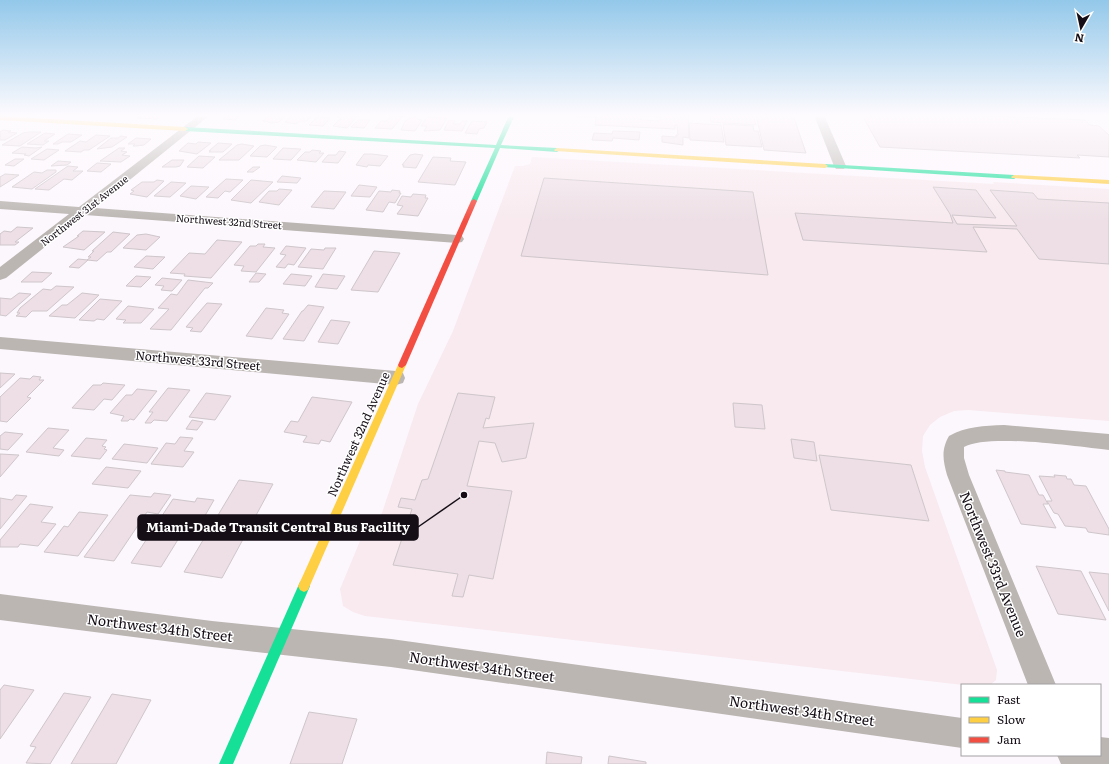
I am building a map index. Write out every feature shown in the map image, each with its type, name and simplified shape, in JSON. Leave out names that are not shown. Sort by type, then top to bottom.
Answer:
[{"type":"street","name":"Northwest 31st Avenue","points":[[0,275],[158,151]]},
{"type":"street","name":"Northwest 32nd Avenue","points":[[226,764],[496,151]]},
{"type":"street","points":[[564,151],[1109,182]]},
{"type":"street","points":[[834,151],[840,166]]},
{"type":"street","name":"Northwest 32nd Street","points":[[0,204],[457,239]]},
{"type":"street","name":"Northwest 33rd Street","points":[[0,342],[396,378]]},
{"type":"street","name":"Northwest 33rd Avenue","points":[[1042,684],[958,475],[954,456],[954,447],[957,441],[979,434],[1002,433],[1109,442]]},
{"type":"street","name":"Northwest 34th Street","points":[[0,607],[391,653],[961,733]]},
{"type":"shaded area","points":[[532,157],[994,184],[993,182],[1109,189],[1109,421],[968,410],[954,411],[940,417],[930,425],[923,436],[922,451],[925,467],[997,670],[996,680],[991,684],[961,685],[365,616],[353,612],[343,606],[340,589],[360,541],[382,513],[418,404],[453,331],[515,166],[530,164]]},
{"type":"building","points":[[16,151],[37,151],[29,156],[24,155],[26,154],[12,153]]},
{"type":"building","points":[[44,151],[58,151],[44,160],[31,159]]},
{"type":"building","points":[[66,151],[83,151],[81,152]]},
{"type":"building","points":[[115,151],[127,152],[122,155],[130,156],[121,162],[100,161]]},
{"type":"building","points":[[179,151],[201,151],[197,154]]},
{"type":"building","points":[[209,151],[225,151],[223,152]]},
{"type":"building","points":[[230,151],[249,151],[239,160],[219,160]]},
{"type":"building","points":[[255,151],[273,151],[267,157],[250,156]]},
{"type":"building","points":[[281,151],[299,151],[291,160],[273,159]]},
{"type":"building","points":[[318,151],[321,151],[319,153],[324,153],[316,162],[297,160],[305,152]]},
{"type":"building","points":[[339,151],[346,152],[338,163],[322,162],[328,155],[336,155]]},
{"type":"building","points":[[773,151],[805,151],[806,153]]},
{"type":"building","points":[[946,151],[1109,151],[1109,157],[1077,155],[1080,158]]},
{"type":"building","points":[[364,154],[388,156],[380,166],[368,165],[367,167],[356,165]]},
{"type":"building","points":[[410,155],[423,155],[416,168],[403,167],[404,165],[402,165]]},
{"type":"building","points":[[199,156],[215,157],[203,168],[187,167]]},
{"type":"building","points":[[433,157],[451,158],[450,161],[466,162],[455,185],[418,182]]},
{"type":"building","points":[[15,159],[24,159],[14,166],[5,165]]},
{"type":"building","points":[[172,160],[184,160],[180,166],[162,167]]},
{"type":"building","points":[[58,161],[71,162],[67,165],[51,166]]},
{"type":"building","points":[[97,163],[111,164],[101,172],[87,171]]},
{"type":"building","points":[[68,166],[78,167],[73,171],[83,171],[72,180],[64,179],[49,190],[35,189]]},
{"type":"building","points":[[253,167],[260,167],[253,172],[247,172]]},
{"type":"building","points":[[47,170],[56,170],[56,172],[32,189],[12,187],[34,172],[42,173]]},
{"type":"building","points":[[5,174],[19,175],[0,187],[0,177]]},
{"type":"building","points":[[282,176],[301,178],[297,183],[277,182]]},
{"type":"building","points":[[544,178],[753,192],[768,275],[521,256]]},
{"type":"building","points":[[226,179],[243,180],[230,192],[225,191],[218,198],[206,197]]},
{"type":"building","points":[[157,180],[164,181],[147,197],[130,194],[134,191],[131,190],[142,182],[154,182]]},
{"type":"building","points":[[251,180],[273,182],[251,203],[231,200]]},
{"type":"building","points":[[171,182],[186,183],[170,197],[154,196]]},
{"type":"building","points":[[359,185],[377,187],[370,197],[351,196]]},
{"type":"building","points":[[191,186],[209,187],[196,199],[180,196]]},
{"type":"building","points":[[933,187],[976,190],[996,218],[952,215],[957,224],[1017,226],[990,190],[1033,193],[1038,199],[1109,203],[1109,264],[1039,259],[1017,229],[973,227],[987,252],[803,240],[795,213],[953,223],[950,214]]},
{"type":"building","points":[[279,189],[292,190],[279,205],[259,202],[269,191],[277,191]]},
{"type":"building","points":[[392,190],[400,191],[399,193],[401,193],[395,203],[389,202],[383,212],[366,210],[379,191],[391,192]]},
{"type":"building","points":[[324,191],[346,192],[334,209],[311,207]]},
{"type":"building","points":[[413,194],[426,195],[425,198],[428,198],[418,216],[397,214],[403,206],[397,205],[402,196],[411,197]]},
{"type":"building","points":[[17,227],[33,228],[15,242],[19,242],[15,245],[0,245],[0,234],[4,231],[11,232]]},
{"type":"building","points":[[83,231],[105,232],[84,250],[63,247],[79,236],[77,236]]},
{"type":"building","points":[[113,232],[130,234],[111,252],[107,252],[97,261],[87,260],[91,257],[88,257],[94,251],[92,251]]},
{"type":"building","points":[[146,234],[160,237],[146,250],[123,248],[137,235]]},
{"type":"building","points":[[217,240],[242,242],[211,278],[184,276],[185,274],[170,273],[189,253],[205,254]]},
{"type":"building","points":[[258,244],[265,244],[263,247],[275,248],[256,272],[241,271],[244,266],[234,265],[250,246],[256,246]]},
{"type":"building","points":[[286,246],[306,248],[294,265],[288,264],[285,268],[276,267],[286,255],[280,254]]},
{"type":"building","points":[[325,248],[336,248],[323,269],[298,267],[311,249],[324,250]]},
{"type":"building","points":[[374,251],[400,253],[378,292],[351,290]]},
{"type":"building","points":[[146,256],[165,257],[153,269],[134,267]]},
{"type":"building","points":[[78,259],[88,260],[79,268],[69,267]]},
{"type":"building","points":[[32,272],[52,273],[42,282],[21,282]]},
{"type":"building","points":[[256,273],[266,274],[259,282],[249,282]]},
{"type":"building","points":[[291,274],[312,276],[305,286],[283,284]]},
{"type":"building","points":[[323,274],[345,276],[337,289],[315,287]]},
{"type":"building","points":[[136,276],[151,277],[141,287],[126,286]]},
{"type":"building","points":[[162,278],[182,280],[172,291],[161,290],[164,286],[155,285]]},
{"type":"building","points":[[188,280],[213,283],[208,288],[205,288],[171,330],[150,329],[169,309],[158,308],[171,294],[177,295]]},
{"type":"building","points":[[56,286],[74,287],[47,311],[32,311],[26,317],[16,316],[20,313],[17,313],[20,308],[43,289],[51,290]]},
{"type":"building","points":[[19,293],[31,294],[6,316],[0,315],[0,298],[11,299]]},
{"type":"building","points":[[82,293],[99,295],[75,318],[49,316],[62,305],[67,305]]},
{"type":"building","points":[[100,299],[122,301],[104,320],[79,320]]},
{"type":"building","points":[[207,303],[222,304],[201,332],[190,331],[193,328],[186,327]]},
{"type":"building","points":[[308,305],[324,307],[304,341],[283,339],[302,311]]},
{"type":"building","points":[[128,306],[154,309],[141,323],[123,323],[126,320],[116,319]]},
{"type":"building","points":[[266,308],[284,310],[282,313],[289,314],[272,339],[246,336]]},
{"type":"building","points":[[331,320],[350,322],[338,344],[318,342]]},
{"type":"building","points":[[0,373],[15,374],[0,388]]},
{"type":"building","points":[[33,376],[41,377],[39,380],[44,380],[27,397],[31,398],[7,422],[0,421],[0,397],[20,378],[30,379]]},
{"type":"building","points":[[103,383],[125,385],[112,400],[104,399],[94,410],[72,408],[93,385],[101,385]]},
{"type":"building","points":[[168,388],[190,390],[167,421],[154,420],[151,423],[145,423],[153,412],[149,412]]},
{"type":"building","points":[[137,389],[157,391],[134,420],[130,419],[128,421],[121,421],[124,416],[110,413],[126,395],[132,395]]},
{"type":"building","points":[[206,393],[231,396],[215,420],[189,417]]},
{"type":"building","points":[[458,393],[495,397],[489,419],[486,418],[483,428],[534,423],[526,458],[502,462],[495,443],[479,441],[467,486],[512,491],[493,579],[469,575],[463,597],[452,596],[458,574],[393,565],[412,509],[398,507],[401,498],[415,500],[422,480],[428,479]]},
{"type":"building","points":[[312,397],[352,402],[330,442],[321,440],[319,444],[303,442],[307,436],[284,432],[291,421],[298,422]]},
{"type":"building","points":[[733,403],[762,405],[765,429],[735,427]]},
{"type":"building","points":[[192,420],[203,422],[197,430],[186,429]]},
{"type":"building","points":[[48,428],[69,430],[53,448],[64,450],[59,456],[26,452]]},
{"type":"building","points":[[5,432],[23,434],[8,450],[0,449],[0,436]]},
{"type":"building","points":[[180,437],[193,438],[184,451],[194,452],[183,467],[151,464],[166,443],[175,444]]},
{"type":"building","points":[[86,438],[107,440],[102,446],[106,447],[104,449],[107,450],[100,459],[71,456]]},
{"type":"building","points":[[791,439],[814,442],[817,461],[794,458]]},
{"type":"building","points":[[124,444],[158,448],[147,463],[112,459]]},
{"type":"building","points":[[0,454],[19,455],[0,477]]},
{"type":"building","points":[[819,455],[911,465],[929,521],[831,510]]},
{"type":"building","points":[[106,467],[141,471],[128,488],[92,484]]},
{"type":"building","points":[[996,470],[1029,475],[1039,495],[1043,495],[1048,504],[1043,504],[1056,528],[1021,524]]},
{"type":"building","points":[[1054,475],[1066,476],[1067,479],[1071,479],[1074,485],[1086,486],[1109,529],[1109,535],[1088,532],[1086,528],[1065,526],[1058,514],[1054,513],[1047,501],[1052,501],[1039,476],[1055,477]]},
{"type":"building","points":[[239,480],[273,484],[222,578],[184,572]]},
{"type":"building","points":[[154,493],[171,495],[158,514],[147,512],[114,561],[84,557],[130,495],[151,497]]},
{"type":"building","points":[[16,495],[27,496],[0,529],[0,498],[12,500]]},
{"type":"building","points":[[197,498],[214,500],[203,519],[192,517],[161,567],[131,563],[173,499],[195,502]]},
{"type":"building","points":[[30,504],[53,507],[41,522],[56,524],[38,546],[20,544],[18,547],[0,547],[0,540]]},
{"type":"building","points":[[79,512],[108,515],[78,556],[44,552],[64,526],[68,527]]},
{"type":"building","points":[[1036,566],[1081,571],[1106,620],[1058,614]]},
{"type":"building","points":[[1089,572],[1109,574],[1109,611]]},
{"type":"building","points":[[4,685],[34,690],[0,739],[0,690]]},
{"type":"building","points":[[64,693],[91,697],[50,764],[26,763],[36,747],[30,746]]},
{"type":"building","points":[[112,694],[151,700],[116,764],[71,764]]},
{"type":"building","points":[[309,712],[357,719],[342,764],[290,764]]},
{"type":"building","points":[[547,752],[582,757],[581,764],[546,764]]},
{"type":"building","points":[[609,756],[646,762],[646,764],[608,764]]},
{"type":"traffic: fast","points":[[474,201],[496,151]]},
{"type":"traffic: fast","points":[[825,166],[1014,177]]},
{"type":"traffic: fast","points":[[226,764],[304,586]]},
{"type":"traffic: slow","points":[[568,151],[825,166]]},
{"type":"traffic: slow","points":[[1014,177],[1109,182]]},
{"type":"traffic: slow","points":[[304,586],[402,365]]},
{"type":"traffic: jam","points":[[402,365],[474,201]]},
{"type":"place","name":"Miami-Dade Transit Central Bus Facility","points":[[464,495]]}]
